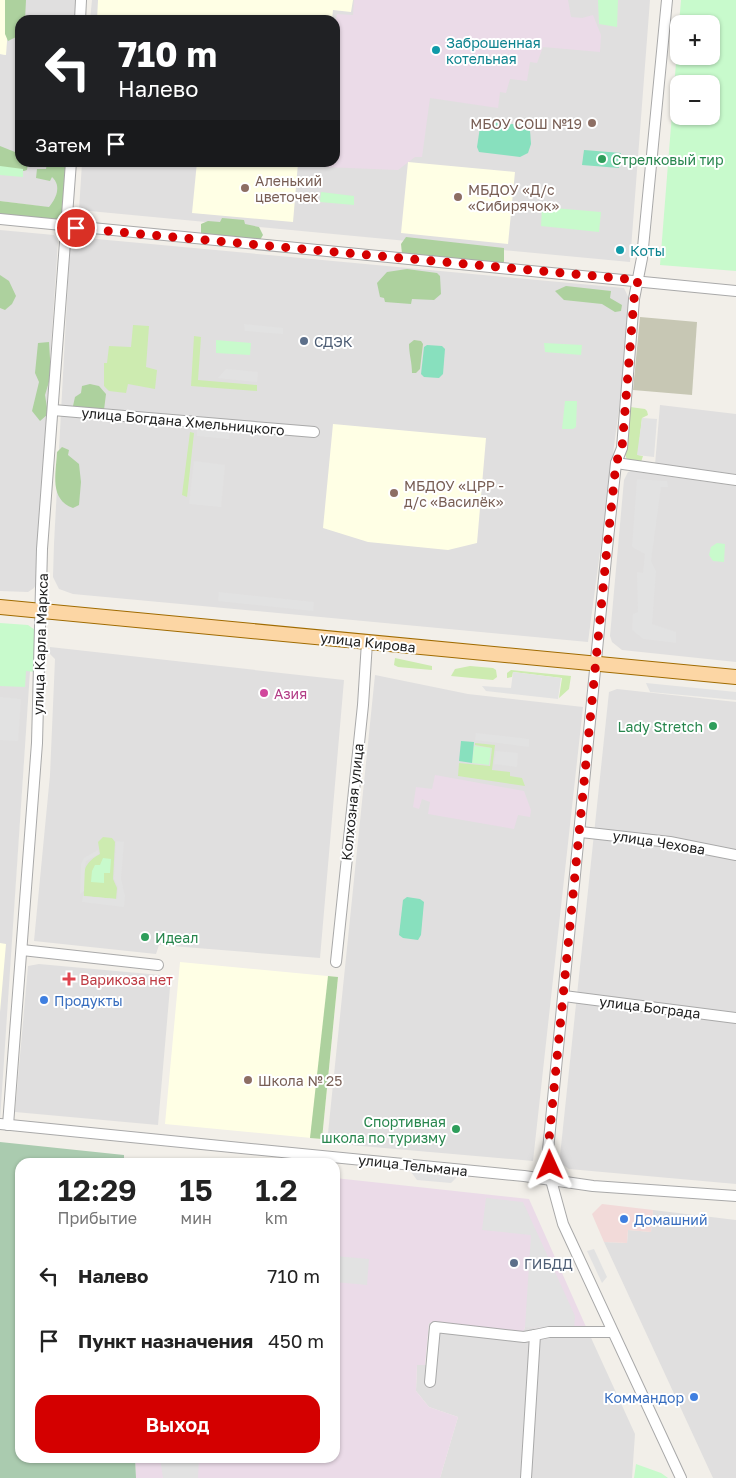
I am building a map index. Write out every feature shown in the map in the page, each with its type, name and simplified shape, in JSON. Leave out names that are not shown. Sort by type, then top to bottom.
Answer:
[{"type":"main road","name":"улица Кирова","points":[[0,607],[736,678]]},
{"type":"street","points":[[80,15],[82,0]]},
{"type":"street","points":[[668,0],[642,258],[634,299],[622,448],[616,463],[581,832],[548,1150],[551,1180],[563,1224],[681,1478]]},
{"type":"street","name":"улица Карла Маркса","points":[[4,1125],[22,950],[37,743],[42,549],[71,167]]},
{"type":"street","points":[[0,219],[66,227],[638,280],[736,291]]},
{"type":"street","name":"улица Богдана Хмельницкого","points":[[53,410],[314,432]]},
{"type":"street","points":[[616,463],[736,480]]},
{"type":"street","name":"Колхозная улица","points":[[336,962],[363,705],[367,642]]},
{"type":"street","name":"улица Чехова","points":[[581,832],[670,842],[736,855]]},
{"type":"street","points":[[22,950],[158,965]]},
{"type":"street","name":"улица Бограда","points":[[564,996],[736,1018]]},
{"type":"street","name":"улица Тельмана","points":[[4,1125],[332,1158]]},
{"type":"street","name":"улица Тельмана","points":[[340,1159],[593,1186],[736,1196]]},
{"type":"street","points":[[430,1382],[435,1327],[524,1337],[549,1332],[612,1332]]},
{"type":"street","points":[[526,1478],[535,1335]]},
{"type":"shaded area","points":[[0,0],[10,0],[6,55],[0,54]]},
{"type":"shaded area","points":[[10,0],[77,0],[76,15],[15,15],[15,167],[65,167],[61,209],[0,201],[0,54],[5,55]]},
{"type":"shaded area","points":[[92,0],[650,0],[630,262],[79,210],[82,167],[340,167],[340,15],[90,15]]},
{"type":"shaded area","points":[[98,0],[353,0],[351,12],[333,10],[332,15],[97,15]]},
{"type":"shaded area","points":[[354,0],[568,0],[571,17],[582,18],[593,15],[601,35],[600,52],[543,47],[537,63],[530,62],[527,81],[510,79],[506,93],[500,92],[498,108],[430,98],[422,157],[415,157],[398,170],[324,167],[340,167],[340,15],[337,15],[337,14],[353,15]]},
{"type":"shaded area","name":"МБДОУ «Д/с «Сибирячок»","points":[[408,162],[515,172],[508,244],[401,233]]},
{"type":"shaded area","name":"Аленький цветочек","points":[[197,167],[298,167],[293,222],[192,213]]},
{"type":"shaded area","points":[[0,230],[54,235],[58,242],[37,582],[34,588],[28,592],[0,591]]},
{"type":"shaded area","points":[[75,237],[624,288],[631,303],[631,318],[588,642],[73,594],[59,589],[53,577],[54,544],[70,243]]},
{"type":"shaded area","points":[[640,317],[697,322],[692,395],[633,390]]},
{"type":"shaded area","points":[[244,324],[283,328],[283,334],[245,331]]},
{"type":"shaded area","points":[[226,369],[258,372],[257,382],[218,378]]},
{"type":"shaded area","points":[[660,405],[736,414],[736,474],[655,465]]},
{"type":"shaded area","points":[[642,418],[657,419],[654,457],[637,455]]},
{"type":"shaded area","points":[[333,424],[486,438],[477,543],[448,550],[368,542],[323,528]]},
{"type":"shaded area","points":[[197,427],[230,430],[229,439],[197,436]]},
{"type":"shaded area","points":[[194,461],[225,465],[221,507],[189,504]]},
{"type":"shaded area","points":[[628,472],[736,486],[736,662],[622,650],[612,642],[610,636],[624,480]]},
{"type":"shaded area","points":[[637,479],[667,481],[668,487],[661,487],[651,561],[656,571],[652,624],[676,632],[676,643],[643,639],[632,630],[633,614],[638,612],[637,572],[643,573],[645,554],[632,547]]},
{"type":"shaded area","points":[[219,592],[314,602],[313,611],[218,601]]},
{"type":"shaded area","points":[[50,647],[344,680],[320,958],[159,945],[156,954],[34,941],[50,775],[55,659],[50,654]]},
{"type":"shaded area","points":[[0,668],[30,671],[0,1120]]},
{"type":"shaded area","points":[[513,672],[561,678],[558,699],[486,691],[482,686],[511,688]]},
{"type":"shaded area","points":[[375,675],[468,694],[583,707],[533,1161],[327,1143]]},
{"type":"shaded area","points":[[646,683],[736,692],[736,700],[650,692]]},
{"type":"shaded area","points":[[617,689],[736,702],[736,1184],[569,1169],[562,1164],[560,1156],[609,692]]},
{"type":"shaded area","points":[[0,697],[21,699],[18,741],[0,740]]},
{"type":"shaded area","points":[[476,733],[529,739],[529,747],[475,740]]},
{"type":"shaded area","points":[[496,751],[518,753],[517,767],[494,764]]},
{"type":"shaded area","points":[[435,775],[524,791],[531,810],[530,817],[518,815],[514,829],[428,814],[430,802],[422,799],[419,809],[413,807],[416,787],[432,789]]},
{"type":"shaded area","points":[[116,841],[124,842],[121,879],[125,896],[124,907],[82,902],[83,896],[117,899],[118,888],[114,879]]},
{"type":"shaded area","points":[[98,850],[99,854],[86,861],[84,891],[80,894],[81,864],[84,858]]},
{"type":"shaded area","points":[[0,943],[6,944],[0,1012]]},
{"type":"shaded area","name":"Школа № 25","points":[[180,962],[338,977],[322,1139],[165,1124]]},
{"type":"shaded area","points":[[39,964],[171,976],[158,1125],[15,1112],[28,966]]},
{"type":"shaded area","points":[[0,1142],[124,1155],[124,1158],[15,1158],[15,1463],[135,1463],[136,1478],[0,1478]]},
{"type":"shaded area","points":[[411,1172],[457,1177],[451,1183],[417,1180]]},
{"type":"shaded area","points":[[340,1179],[529,1199],[587,1329],[525,1327],[523,1333],[429,1323],[425,1365],[417,1365],[416,1391],[429,1407],[458,1417],[440,1478],[136,1478],[135,1463],[340,1463]]},
{"type":"shaded area","points":[[486,1198],[523,1202],[575,1316],[574,1329],[525,1327],[531,1235],[482,1230]]},
{"type":"shaded area","points":[[602,1204],[653,1210],[651,1232],[628,1230],[627,1243],[604,1242],[592,1214]]},
{"type":"shaded area","points":[[653,1210],[736,1220],[736,1478],[713,1478],[604,1242],[627,1243],[628,1230],[651,1232]]},
{"type":"shaded area","points":[[594,1249],[607,1277],[602,1283],[587,1251]]},
{"type":"shaded area","points":[[340,1256],[369,1259],[367,1285],[340,1282]]},
{"type":"shaded area","points":[[429,1323],[523,1333],[525,1327],[587,1329],[635,1434],[632,1478],[440,1478],[458,1417],[429,1407],[416,1391],[417,1364],[426,1365]]},
{"type":"shaded area","points":[[161,1463],[199,1463],[198,1478],[163,1478]]},
{"type":"green space","points":[[5,0],[26,0],[25,15],[15,15],[15,38],[8,41],[5,34]]},
{"type":"green space","points":[[598,0],[618,0],[617,27],[599,24]]},
{"type":"green space","points":[[681,0],[736,0],[736,271],[660,265],[671,125],[720,125],[720,75],[675,75],[676,65],[720,65],[720,15],[680,15]]},
{"type":"green space","points":[[486,122],[525,125],[530,130],[531,144],[528,153],[520,157],[479,152],[477,147],[480,127]]},
{"type":"green space","points":[[0,146],[15,152],[15,167],[27,167],[27,170],[24,171],[0,169]]},
{"type":"green space","name":"Стрелковый тир","points":[[584,150],[621,153],[619,168],[582,165]]},
{"type":"green space","points":[[0,166],[23,169],[23,177],[0,175]]},
{"type":"green space","points":[[46,167],[69,167],[62,222],[0,218],[0,201],[49,207],[57,192],[57,184],[52,177],[50,181],[36,178],[37,169],[46,169]]},
{"type":"green space","points":[[321,192],[354,196],[354,205],[320,202]]},
{"type":"green space","points":[[542,207],[601,212],[599,232],[541,226]]},
{"type":"green space","points":[[222,218],[244,220],[245,224],[259,227],[263,235],[260,240],[201,237],[201,224],[208,221],[220,222]]},
{"type":"green space","points":[[406,237],[504,248],[504,262],[484,263],[402,254],[401,244]]},
{"type":"green space","points":[[407,269],[437,273],[440,276],[441,294],[434,300],[412,299],[411,304],[385,302],[384,298],[380,297],[377,283],[387,272]]},
{"type":"green space","points":[[0,275],[9,281],[16,296],[12,304],[5,310],[0,308]]},
{"type":"green space","points":[[566,286],[611,291],[610,298],[622,305],[621,311],[615,312],[602,304],[564,300],[555,291]]},
{"type":"green space","points":[[133,325],[149,326],[146,367],[157,370],[155,389],[128,384],[126,393],[109,391],[104,386],[104,363],[107,363],[109,346],[131,347]]},
{"type":"green space","points":[[194,336],[201,337],[198,380],[257,385],[257,391],[191,386]]},
{"type":"green space","points":[[216,340],[251,343],[250,355],[216,353]]},
{"type":"green space","points":[[414,340],[421,341],[423,344],[420,369],[416,373],[412,373],[409,344]]},
{"type":"green space","points":[[49,342],[51,375],[45,395],[48,414],[40,421],[32,411],[39,382],[35,373],[38,343]]},
{"type":"green space","points":[[544,343],[582,345],[581,355],[545,352]]},
{"type":"green space","points":[[427,345],[442,346],[445,349],[443,374],[439,378],[424,377],[421,374],[424,347]]},
{"type":"green space","points":[[90,384],[99,386],[106,394],[104,410],[77,409],[73,406],[75,397],[81,393],[82,386]]},
{"type":"green space","points":[[565,401],[577,401],[576,427],[573,429],[562,429]]},
{"type":"green space","points":[[630,407],[645,409],[648,415],[642,418],[638,455],[643,456],[641,462],[627,460],[625,454]]},
{"type":"green space","points":[[190,432],[194,433],[187,497],[182,495]]},
{"type":"green space","points":[[62,447],[69,450],[68,455],[79,464],[81,482],[79,505],[73,508],[60,499],[57,492],[55,477],[57,452]]},
{"type":"green space","points":[[717,543],[725,544],[724,562],[713,561],[709,555],[711,547]]},
{"type":"green space","points":[[0,623],[28,625],[35,630],[35,672],[26,671],[25,687],[0,686]]},
{"type":"green space","points":[[395,658],[432,666],[432,670],[398,667],[394,665]]},
{"type":"green space","points":[[470,666],[493,668],[496,670],[497,677],[493,680],[451,676],[455,669]]},
{"type":"green space","points":[[511,670],[571,676],[569,689],[559,698],[562,678],[513,672],[512,677],[507,678],[507,673]]},
{"type":"green space","points":[[461,741],[474,742],[472,763],[459,761]]},
{"type":"green space","points":[[475,743],[495,745],[492,770],[510,772],[510,776],[522,778],[525,786],[458,776],[459,763],[490,766],[492,748],[475,745]]},
{"type":"green space","points":[[474,746],[491,748],[489,765],[472,763]]},
{"type":"green space","points":[[103,837],[112,838],[115,842],[113,879],[117,888],[116,899],[84,896],[84,871],[89,862],[100,854],[98,842]]},
{"type":"green space","points":[[103,858],[111,859],[110,873],[104,873],[104,883],[91,882],[92,871],[95,865],[100,865]]},
{"type":"green space","points":[[407,897],[420,899],[424,902],[421,935],[418,940],[403,938],[399,935],[403,900]]},
{"type":"green space","points":[[328,976],[338,977],[322,1139],[310,1138]]},
{"type":"green space","points":[[636,1464],[661,1473],[668,1478],[634,1478]]},
{"type":"place","name":"Заброшенная котельная","points":[[436,50]]},
{"type":"place","name":"МБОУ СОШ №19","points":[[592,123]]},
{"type":"place","name":"Стрелковый тир","points":[[602,159]]},
{"type":"place","name":"Аленький цветочек","points":[[245,188]]},
{"type":"place","name":"МБДОУ «Д/с «Сибирячок»","points":[[458,197]]},
{"type":"place","name":"Коты","points":[[620,250]]},
{"type":"place","name":"СДЭК","points":[[304,341]]},
{"type":"place","name":"МБДОУ «ЦРР - д/с «Василёк»","points":[[394,493]]},
{"type":"place","name":"Азия","points":[[264,693]]},
{"type":"place","name":"Lady Stretch","points":[[713,726]]},
{"type":"place","name":"Идеал","points":[[145,937]]},
{"type":"place","name":"Варикоза нет","points":[[69,979]]},
{"type":"place","name":"Продукты","points":[[44,1000]]},
{"type":"place","name":"Школа № 25","points":[[248,1080]]},
{"type":"place","name":"Спортивная школа по туризму","points":[[456,1129]]},
{"type":"place","name":"Домашний","points":[[624,1219]]},
{"type":"place","name":"ГИБДД","points":[[514,1263]]},
{"type":"place","name":"Коммандор","points":[[694,1397]]},
{"type":"route","points":[[76,228],[638,280],[634,299],[622,448],[616,463],[606,558],[581,832],[548,1150],[550,1165]]}]
